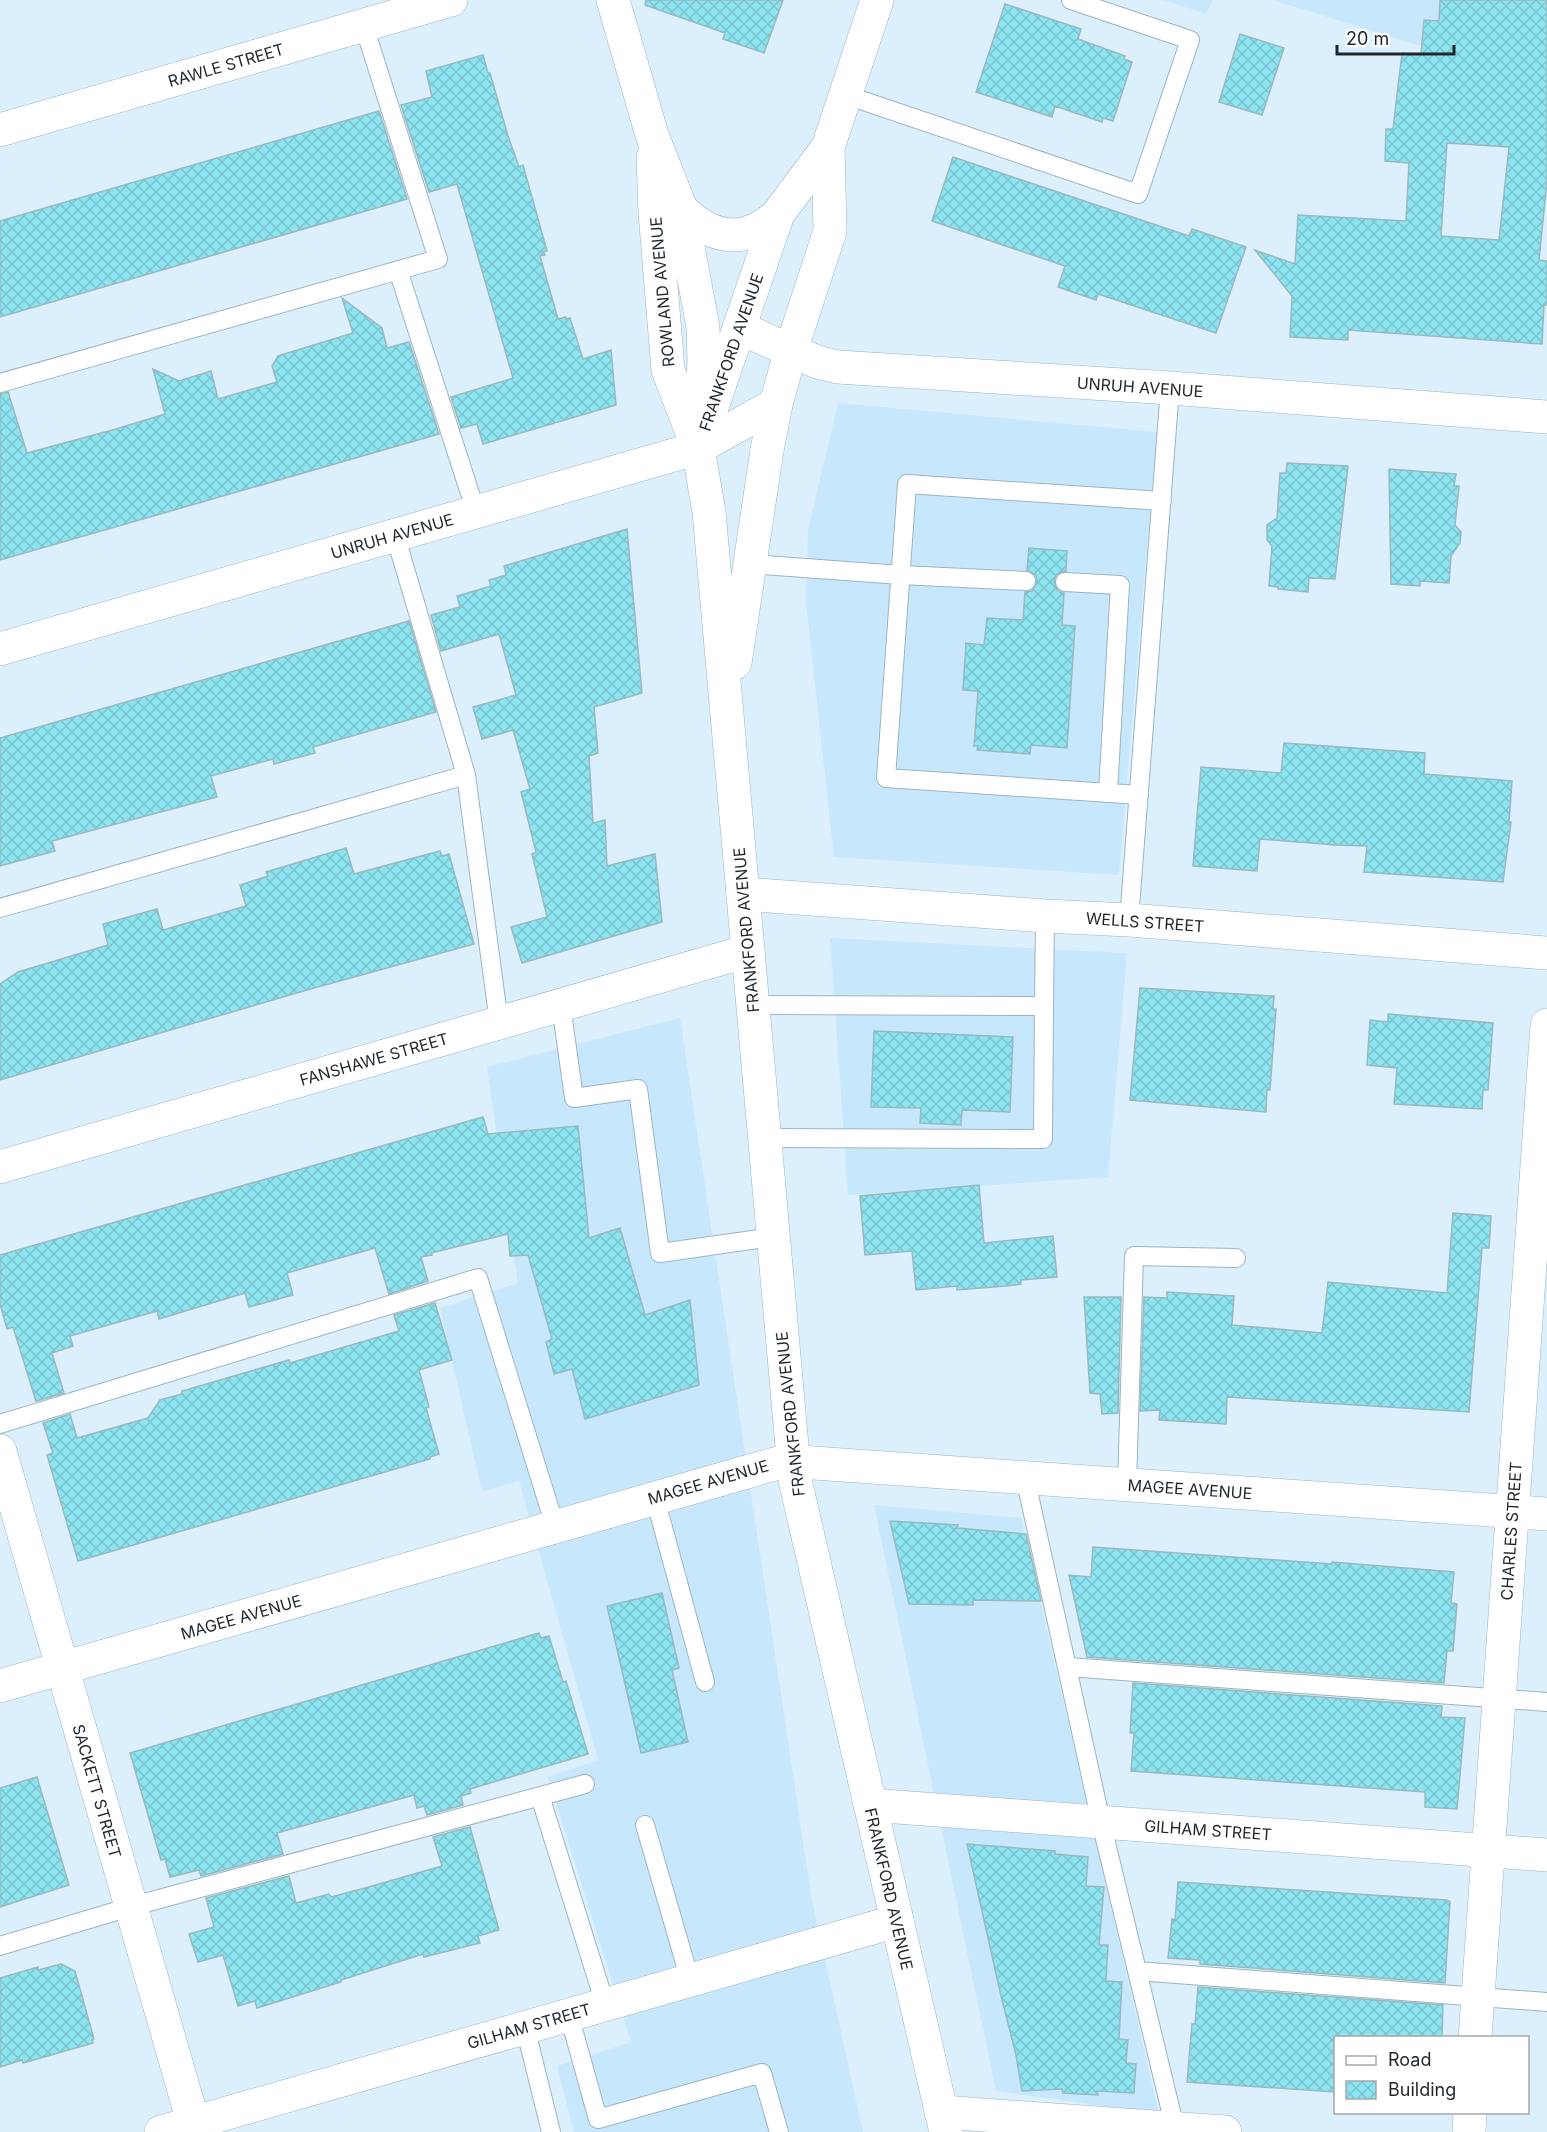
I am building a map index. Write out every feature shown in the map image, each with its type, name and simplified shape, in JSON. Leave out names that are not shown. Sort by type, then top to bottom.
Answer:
[{"type":"street","name":"RAWLE STREET","points":[[0,130],[451,0]]},
{"type":"street","name":"ROWLAND AVENUE","points":[[613,0],[652,135],[681,209],[703,327],[704,362],[698,448]]},
{"type":"street","name":"FRANKFORD AVENUE","points":[[877,0],[828,147],[778,214],[698,448],[709,512],[793,1460],[799,1500],[943,2122]]},
{"type":"street","name":"ROWLAND AVENUE","points":[[652,135],[655,212],[668,370],[698,448]]},
{"type":"street","name":"FRANKFORD AVENUE","points":[[727,718],[776,404],[790,350],[830,231],[828,147]]},
{"type":"street","points":[[681,209],[704,228],[727,234],[744,235],[767,225],[778,214]]},
{"type":"street","name":"UNRUH AVENUE","points":[[740,328],[817,362],[838,367],[1170,388],[1547,417]]},
{"type":"street","name":"UNRUH AVENUE","points":[[0,649],[698,448],[776,404]]},
{"type":"street","name":"WELLS STREET","points":[[743,894],[1129,920],[1547,953]]},
{"type":"street","name":"FANSHAWE STREET","points":[[0,1167],[748,951]]},
{"type":"street","name":"CHARLES STREET","points":[[1475,2036],[1547,1025]]},
{"type":"street","name":"SACKETT STREET","points":[[0,1450],[195,2127]]},
{"type":"street","name":"MAGEE AVENUE","points":[[0,1686],[777,1462],[793,1460],[1547,1514]]},
{"type":"street","name":"GILHAM STREET","points":[[870,1805],[1547,1855]]},
{"type":"street","name":"GILHAM STREET","points":[[161,2132],[195,2127],[569,2014],[897,1921]]},
{"type":"street","points":[[1468,2132],[1470,2114]]},
{"type":"street","points":[[943,2122],[1225,2132]]},
{"type":"lane","points":[[846,95],[1138,194],[1190,40],[1071,0]]},
{"type":"lane","points":[[0,383],[438,259],[363,26]]},
{"type":"lane","points":[[398,270],[476,512]]},
{"type":"lane","points":[[1129,920],[1170,388]]},
{"type":"lane","points":[[1139,795],[886,778],[907,484],[1162,501]]},
{"type":"lane","points":[[395,535],[466,775],[499,1023]]},
{"type":"lane","points":[[750,564],[1026,581]]},
{"type":"lane","points":[[1065,582],[1120,585],[1108,792]]},
{"type":"lane","points":[[0,908],[466,775]]},
{"type":"lane","points":[[765,1138],[1043,1139],[1045,916]]},
{"type":"lane","points":[[561,1005],[574,1098],[638,1089],[660,1253],[773,1237]]},
{"type":"lane","points":[[752,1005],[1044,1006]]},
{"type":"lane","points":[[1127,1484],[1134,1256],[1236,1258]]},
{"type":"lane","points":[[0,1424],[478,1278],[555,1526]]},
{"type":"lane","points":[[1025,1477],[1101,1822],[1176,2130]]},
{"type":"lane","points":[[655,1498],[705,1682]]},
{"type":"lane","points":[[1068,1667],[1547,1702]]},
{"type":"lane","points":[[0,1946],[130,1907],[585,1784]]},
{"type":"lane","points":[[540,1796],[605,2004]]},
{"type":"lane","points":[[645,1825],[690,1980]]},
{"type":"lane","points":[[1137,1971],[1547,2002]]},
{"type":"lane","points":[[569,2014],[598,2119],[762,2073],[779,2132]]},
{"type":"lane","points":[[525,2027],[550,2132]]},
{"type":"shaded area","points":[[1163,0],[1213,0],[1206,14]]},
{"type":"shaded area","points":[[1273,0],[1547,0],[1430,49]]},
{"type":"shaded area","points":[[838,403],[1157,432],[1119,875],[834,857],[806,603],[808,530]]},
{"type":"shaded area","points":[[830,938],[1127,953],[1108,1177],[848,1195]]},
{"type":"shaded area","points":[[680,1018],[811,1895],[863,2132],[574,2132],[557,2066],[631,2042],[548,1777],[598,1760],[519,1481],[482,1492],[440,1308],[518,1283],[487,1067]]},
{"type":"shaded area","points":[[874,1505],[1021,1518],[1159,2114],[996,2091]]},
{"type":"building","points":[[646,0],[783,0],[764,53],[723,39],[725,33],[645,5]]},
{"type":"building","points":[[1440,0],[1547,0],[1547,181],[1539,260],[1547,261],[1547,305],[1544,305],[1542,344],[1348,330],[1348,340],[1290,337],[1292,296],[1255,250],[1295,264],[1298,215],[1406,221],[1409,163],[1385,161],[1386,129],[1393,129],[1402,53],[1421,55],[1424,20],[1439,21]],"holes":[[[1447,143],[1509,147],[1499,240],[1441,236]]]},
{"type":"building","points":[[1005,4],[1081,29],[1078,39],[1125,56],[1124,59],[1132,62],[1113,121],[1103,118],[1102,122],[1055,106],[1052,117],[976,92]]},
{"type":"building","points":[[1240,34],[1284,48],[1262,115],[1219,102]]},
{"type":"building","points":[[483,55],[519,167],[523,165],[547,251],[543,252],[545,255],[540,256],[558,319],[570,318],[583,359],[611,350],[616,405],[483,444],[477,424],[461,428],[451,397],[513,378],[457,184],[429,192],[401,105],[432,97],[426,71]]},
{"type":"building","points":[[379,111],[407,199],[0,317],[0,221]]},
{"type":"building","points":[[953,157],[1189,236],[1192,229],[1246,247],[1216,333],[1098,294],[1096,300],[1058,287],[1065,266],[932,221]]},
{"type":"building","points":[[342,298],[382,328],[387,348],[409,342],[439,434],[0,560],[0,394],[8,392],[27,453],[116,429],[165,414],[153,369],[179,381],[211,371],[218,399],[277,382],[272,366],[278,356],[353,333]]},
{"type":"building","points":[[1287,463],[1348,466],[1335,579],[1309,578],[1308,592],[1269,586],[1272,546],[1267,540],[1267,525],[1277,518],[1280,473],[1286,473]]},
{"type":"building","points":[[1389,469],[1456,474],[1454,486],[1459,486],[1455,525],[1461,532],[1460,543],[1451,556],[1449,583],[1420,581],[1420,586],[1391,584]]},
{"type":"building","points":[[627,529],[642,693],[594,707],[598,753],[589,756],[593,823],[605,820],[607,866],[655,854],[662,922],[522,963],[511,927],[547,917],[532,854],[536,852],[521,792],[530,789],[513,730],[482,739],[473,707],[516,695],[499,634],[441,651],[431,615],[460,607],[457,596],[491,586],[489,580],[506,575],[504,566]]},
{"type":"building","points":[[1029,548],[1067,551],[1066,571],[1056,575],[1054,582],[1058,591],[1064,593],[1062,625],[1075,626],[1067,748],[1031,745],[1030,754],[977,750],[978,746],[974,746],[978,691],[963,690],[966,643],[984,645],[987,618],[1023,620],[1025,592],[1032,591],[1037,582],[1036,575],[1027,570]]},
{"type":"building","points":[[409,621],[436,712],[313,747],[315,753],[274,764],[273,759],[211,776],[217,797],[52,841],[55,851],[0,866],[0,738]]},
{"type":"building","points":[[1284,743],[1425,753],[1424,774],[1512,781],[1509,822],[1511,822],[1503,882],[1364,872],[1367,846],[1260,839],[1257,871],[1193,866],[1201,767],[1281,773]]},
{"type":"building","points":[[346,848],[354,874],[440,851],[442,856],[449,854],[474,944],[307,990],[0,1080],[0,984],[18,972],[108,945],[103,924],[157,909],[163,930],[246,906],[240,885],[268,876],[266,872]]},
{"type":"building","points":[[1140,988],[1274,996],[1273,1009],[1276,1009],[1270,1090],[1267,1090],[1266,1112],[1130,1100]]},
{"type":"building","points":[[1388,1014],[1493,1023],[1488,1090],[1483,1090],[1482,1109],[1394,1104],[1397,1068],[1367,1065],[1370,1020],[1388,1022]]},
{"type":"building","points":[[874,1031],[1013,1037],[1010,1112],[962,1110],[961,1125],[920,1123],[921,1108],[871,1107]]},
{"type":"building","points":[[483,1117],[488,1134],[578,1126],[589,1238],[620,1228],[645,1315],[690,1300],[699,1385],[585,1419],[572,1369],[554,1374],[546,1342],[552,1339],[528,1255],[510,1256],[508,1234],[421,1257],[428,1281],[389,1294],[375,1248],[287,1273],[293,1295],[249,1307],[245,1293],[159,1319],[157,1311],[70,1336],[73,1346],[52,1353],[64,1393],[36,1401],[13,1327],[7,1329],[0,1304],[0,1255]]},
{"type":"building","points":[[979,1185],[984,1243],[1053,1236],[1057,1277],[1021,1280],[1021,1284],[1006,1286],[957,1290],[957,1286],[916,1290],[912,1251],[865,1255],[860,1196]]},
{"type":"building","points":[[1453,1213],[1491,1216],[1489,1248],[1482,1248],[1469,1412],[1227,1397],[1226,1424],[1159,1420],[1160,1410],[1140,1411],[1144,1297],[1167,1298],[1167,1292],[1234,1296],[1232,1325],[1322,1333],[1328,1282],[1447,1293]]},
{"type":"building","points":[[1084,1297],[1121,1297],[1118,1413],[1102,1414],[1100,1394],[1090,1393]]},
{"type":"building","points":[[435,1303],[452,1360],[419,1370],[429,1407],[426,1408],[439,1454],[430,1459],[78,1561],[47,1455],[53,1453],[43,1423],[70,1414],[77,1438],[148,1418],[160,1400],[182,1394],[182,1391],[399,1331],[394,1315]]},
{"type":"building","points":[[890,1521],[958,1525],[957,1528],[1026,1534],[1041,1601],[973,1600],[973,1605],[909,1604]]},
{"type":"building","points":[[1093,1547],[1454,1572],[1451,1603],[1457,1604],[1453,1651],[1447,1651],[1444,1683],[1087,1657],[1069,1575],[1091,1577]]},
{"type":"building","points":[[662,1593],[679,1668],[672,1670],[688,1742],[641,1753],[607,1606]]},
{"type":"building","points":[[539,1633],[541,1638],[549,1636],[563,1682],[566,1681],[588,1754],[470,1789],[471,1793],[461,1796],[463,1805],[427,1815],[424,1806],[417,1808],[414,1795],[277,1833],[283,1854],[201,1876],[199,1870],[170,1877],[165,1859],[161,1860],[130,1753]]},
{"type":"building","points":[[1133,1683],[1442,1706],[1441,1717],[1465,1718],[1457,1809],[1425,1807],[1425,1792],[1131,1771],[1134,1733],[1130,1733]]},
{"type":"building","points":[[37,1777],[69,1885],[0,1907],[0,1788]]},
{"type":"building","points":[[470,1827],[499,1930],[478,1936],[480,1943],[424,1957],[423,1954],[257,2008],[255,2001],[238,2006],[223,1955],[198,1962],[189,1934],[214,1927],[206,1898],[289,1876],[296,1903],[365,1888],[442,1866],[433,1837]]},
{"type":"building","points":[[967,1844],[1055,1851],[1055,1854],[1088,1857],[1086,1886],[1104,1887],[1099,1945],[1108,1945],[1106,1981],[1122,1982],[1119,2039],[1128,2040],[1126,2063],[1136,2064],[1134,2093],[1097,2091],[1098,2095],[1063,2093],[1062,2089],[1022,2091],[1016,2055]]},
{"type":"building","points":[[1178,1882],[1447,1900],[1450,1902],[1445,1983],[1200,1964],[1200,1960],[1168,1958],[1172,1919],[1175,1920]]},
{"type":"building","points":[[61,1964],[75,1971],[94,2039],[93,2043],[23,2063],[22,2060],[0,2067],[0,1978],[38,1967],[38,1970]]},
{"type":"building","points":[[1198,1987],[1443,2005],[1442,2036],[1334,2036],[1334,2092],[1187,2082],[1192,2024],[1195,2024]]}]
